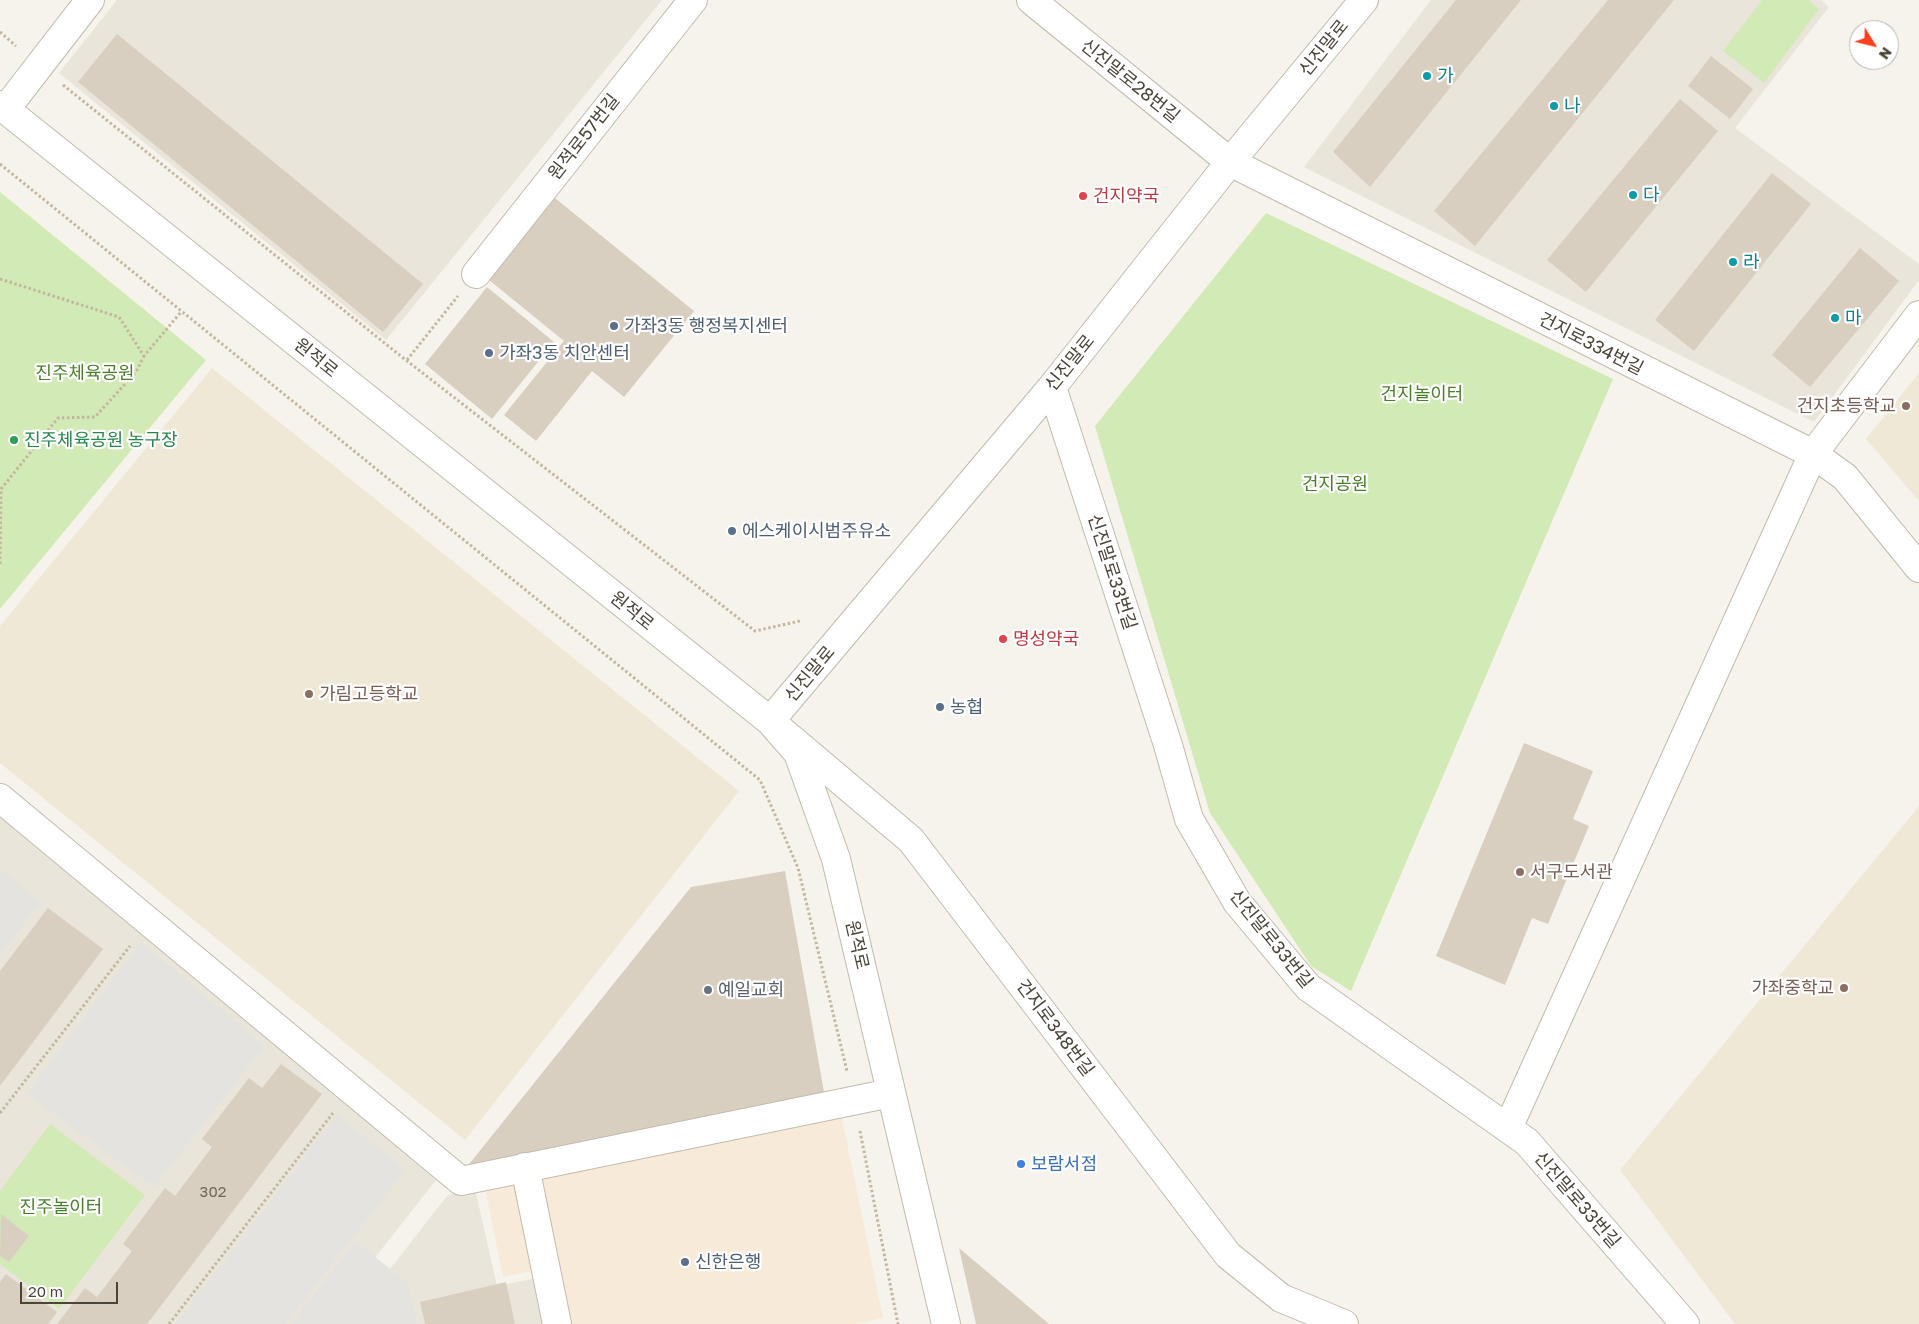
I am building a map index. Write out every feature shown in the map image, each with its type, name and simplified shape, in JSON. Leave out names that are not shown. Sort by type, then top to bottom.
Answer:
[{"type":"street","points":[[3,107],[39,66],[90,0]]},
{"type":"street","name":"원적로57번길","points":[[476,274],[693,0]]},
{"type":"street","name":"신진말로28번길","points":[[1031,0],[1230,162]]},
{"type":"street","name":"신진말로","points":[[770,721],[1052,387],[1230,162],[1364,0]]},
{"type":"street","name":"원적로","points":[[3,107],[770,721],[798,753],[836,859],[892,1093],[940,1323]]},
{"type":"street","name":"건지로334번길","points":[[1230,162],[1813,454],[1845,477],[1919,568]]},
{"type":"street","points":[[1508,1128],[1813,454],[1919,315]]},
{"type":"street","name":"신진말로33번길","points":[[1052,387],[1168,745],[1189,819],[1237,902],[1308,987],[1527,1142],[1685,1324]]},
{"type":"street","name":"건지로348번길","points":[[770,721],[911,840],[1228,1255],[1281,1298],[1344,1324]]},
{"type":"street","points":[[0,798],[460,1181],[892,1093]]},
{"type":"street","points":[[525,1167],[557,1324]]},
{"type":"path","points":[[0,32],[39,66],[407,360],[755,630],[800,621]]},
{"type":"path","points":[[0,164],[760,780],[798,868],[854,1100],[898,1324]]},
{"type":"path","points":[[407,360],[476,274]]},
{"type":"path","points":[[0,279],[119,317],[144,356]]},
{"type":"path","points":[[0,564],[0,489],[58,418],[95,417],[136,372],[144,356],[181,312]]},
{"type":"path","points":[[0,1113],[149,922]]},
{"type":"path","points":[[169,1324],[350,1090]]},
{"type":"shaded area","points":[[117,0],[662,0],[386,340],[59,73]]},
{"type":"shaded area","points":[[1431,0],[1821,0],[1829,7],[1735,128],[1919,264],[1919,280],[1814,422],[1304,167]]},
{"type":"shaded area","name":"가림고등학교","points":[[212,368],[739,791],[465,1140],[0,763],[0,626]]},
{"type":"shaded area","name":"건지초등학교","points":[[1919,373],[1919,501],[1866,439]]},
{"type":"shaded area","name":"가좌중학교","points":[[1919,806],[1919,1324],[1735,1324],[1620,1170]]},
{"type":"shaded area","points":[[0,814],[436,1180],[323,1324],[0,1324]]},
{"type":"shaded area","points":[[0,869],[40,903],[0,953]]},
{"type":"shaded area","points":[[141,942],[264,1046],[154,1187],[27,1094]]},
{"type":"shaded area","points":[[841,1114],[883,1318],[854,1324],[571,1324],[559,1265],[503,1277],[485,1188]]},
{"type":"shaded area","points":[[337,1115],[405,1170],[285,1324],[176,1324]]},
{"type":"shaded area","points":[[475,1189],[497,1286],[537,1278],[546,1324],[347,1324],[447,1196]]},
{"type":"shaded area","points":[[356,1242],[407,1282],[417,1324],[291,1324]]},
{"type":"green space","points":[[1762,0],[1808,0],[1819,9],[1764,83],[1723,51]]},
{"type":"green space","name":"진주체육공원","points":[[0,192],[206,360],[0,609]]},
{"type":"green space","name":"건지공원","points":[[1266,213],[1613,379],[1351,991],[1311,966],[1210,813],[1095,426]]},
{"type":"green space","name":"진주놀이터","points":[[50,1124],[145,1195],[59,1309],[0,1264],[0,1191]]},
{"type":"building","name":"가","points":[[1456,0],[1521,0],[1370,187],[1333,152]]},
{"type":"building","name":"나","points":[[1608,0],[1674,0],[1475,246],[1434,211]]},
{"type":"building","points":[[117,34],[423,284],[383,332],[78,82]]},
{"type":"building","points":[[1711,56],[1753,89],[1730,119],[1688,86]]},
{"type":"building","name":"다","points":[[1680,99],[1718,131],[1586,292],[1547,260]]},
{"type":"building","name":"라","points":[[1772,173],[1811,204],[1694,351],[1655,320]]},
{"type":"building","name":"가좌3동 행정복지센터","points":[[555,198],[694,311],[624,397],[592,371],[536,441],[504,415],[564,341],[489,280]]},
{"type":"building","name":"마","points":[[1860,248],[1899,281],[1810,387],[1772,355]]},
{"type":"building","name":"가좌3동 치안센터","points":[[487,287],[554,342],[492,419],[425,364]]},
{"type":"building","name":"서구도서관","points":[[1524,743],[1593,771],[1573,819],[1589,826],[1548,924],[1532,918],[1505,985],[1436,956]]},
{"type":"building","name":"예일교회","points":[[785,871],[824,1092],[466,1168],[691,887]]},
{"type":"building","points":[[48,908],[103,949],[0,1086],[0,971]]},
{"type":"building","points":[[281,1064],[322,1094],[147,1324],[57,1324],[85,1288],[97,1297],[132,1251],[123,1244],[165,1188],[175,1196],[212,1147],[202,1139],[249,1078],[262,1088]]},
{"type":"building","points":[[1,1214],[29,1236],[9,1262],[0,1256]]},
{"type":"building","points":[[959,1248],[1049,1324],[976,1324]]},
{"type":"building","points":[[6,1274],[57,1312],[48,1324],[0,1324],[0,1282]]},
{"type":"building","points":[[506,1282],[515,1324],[425,1324],[420,1302]]},
{"type":"place","name":"가","points":[[1427,76]]},
{"type":"place","name":"나","points":[[1554,106]]},
{"type":"place","name":"다","points":[[1633,195]]},
{"type":"place","name":"건지약국","points":[[1083,196]]},
{"type":"place","name":"라","points":[[1733,262]]},
{"type":"place","name":"마","points":[[1835,318]]},
{"type":"place","name":"가좌3동 행정복지센터","points":[[614,326]]},
{"type":"place","name":"가좌3동 치안센터","points":[[489,353]]},
{"type":"place","name":"건지초등학교","points":[[1906,406]]},
{"type":"place","name":"진주체육공원 농구장","points":[[14,440]]},
{"type":"place","name":"에스케이시범주유소","points":[[732,531]]},
{"type":"place","name":"명성약국","points":[[1003,639]]},
{"type":"place","name":"가림고등학교","points":[[309,694]]},
{"type":"place","name":"농협","points":[[940,707]]},
{"type":"place","name":"서구도서관","points":[[1520,872]]},
{"type":"place","name":"가좌중학교","points":[[1844,988]]},
{"type":"place","name":"예일교회","points":[[708,990]]},
{"type":"place","name":"보람서점","points":[[1021,1164]]},
{"type":"place","name":"신한은행","points":[[685,1262]]},
{"type":"park label","name":"건지놀이터","points":[[1422,394]]}]
